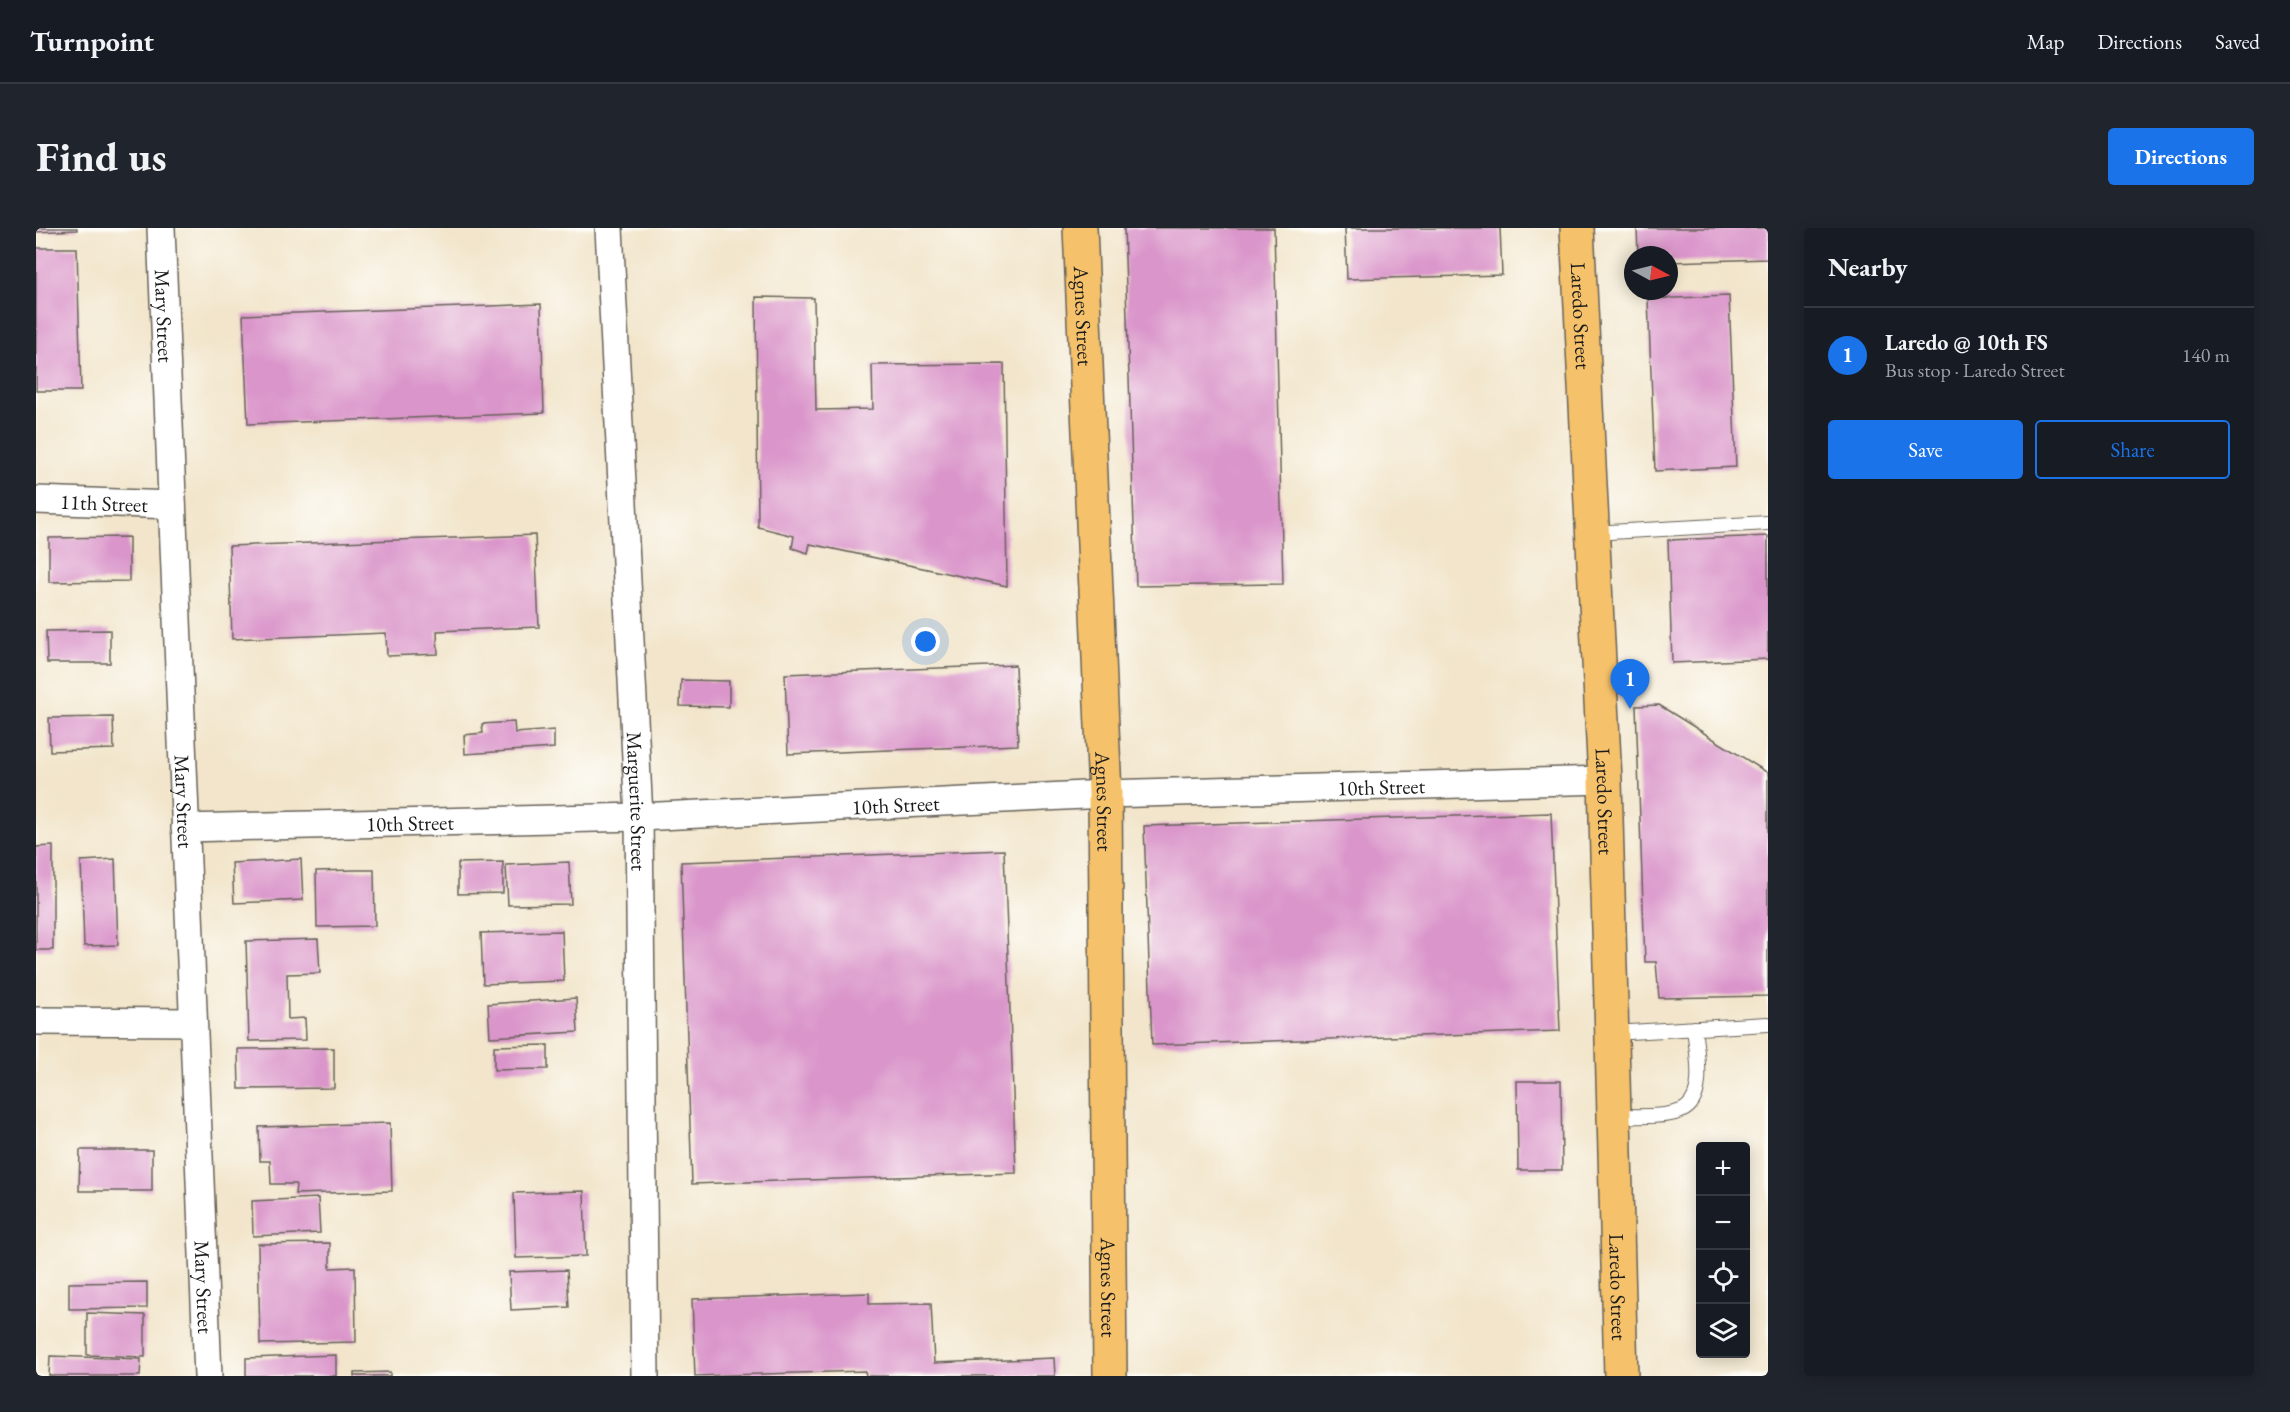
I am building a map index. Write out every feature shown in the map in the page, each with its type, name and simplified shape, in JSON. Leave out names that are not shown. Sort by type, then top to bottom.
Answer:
[{"type":"main road","name":"Agnes Street","points":[[1080,228],[1105,794],[1110,1376]]},
{"type":"main road","name":"Laredo Street","points":[[1577,228],[1605,780],[1622,1376]]},
{"type":"street","name":"Mary Street","points":[[161,228],[208,1376]]},
{"type":"street","name":"Marguerite Street","points":[[609,228],[639,817],[645,1376]]},
{"type":"street","name":"11th Street","points":[[36,500],[172,505]]},
{"type":"street","name":"10th Street","points":[[185,828],[639,817],[1105,794],[1605,780]]},
{"type":"street","points":[[36,1021],[193,1022]]},
{"type":"lane","points":[[1592,533],[1768,522]]},
{"type":"lane","points":[[1612,1033],[1768,1024]]},
{"type":"lane","points":[[1614,1116],[1682,1111],[1694,1101],[1699,1080],[1694,1028]]},
{"type":"building","points":[[36,228],[77,228],[77,230],[36,232]]},
{"type":"building","points":[[1124,228],[1274,228],[1283,584],[1136,586]]},
{"type":"building","points":[[1345,228],[1500,228],[1502,275],[1347,279]]},
{"type":"building","points":[[1637,228],[1768,228],[1768,259],[1678,262],[1678,246],[1638,246]]},
{"type":"building","points":[[36,248],[77,248],[81,391],[36,391]]},
{"type":"building","points":[[1729,296],[1736,467],[1655,471],[1648,300],[1678,300],[1678,298]]},
{"type":"building","points":[[756,297],[814,298],[816,410],[873,409],[872,365],[1004,364],[1007,586],[810,544],[808,553],[792,548],[794,536],[758,527]]},
{"type":"building","points":[[541,304],[544,413],[248,424],[243,315]]},
{"type":"building","points":[[535,535],[539,627],[437,631],[438,654],[387,656],[386,633],[232,639],[229,546]]},
{"type":"building","points":[[1768,536],[1768,659],[1672,663],[1668,540]]},
{"type":"building","points":[[129,537],[129,581],[49,582],[49,538]]},
{"type":"building","points":[[110,630],[110,663],[47,663],[46,631]]},
{"type":"building","points":[[1015,665],[1018,745],[788,754],[785,674]]},
{"type":"building","points":[[681,680],[729,681],[729,707],[680,706]]},
{"type":"building","points":[[1659,705],[1768,773],[1768,996],[1659,998],[1656,962],[1645,962],[1636,706]]},
{"type":"building","points":[[113,717],[114,749],[50,751],[49,718]]},
{"type":"building","points":[[514,722],[515,733],[554,730],[554,748],[465,754],[464,735],[483,733],[482,724]]},
{"type":"building","points":[[1551,813],[1560,1031],[1152,1045],[1144,826]]},
{"type":"building","points":[[53,846],[53,950],[36,950],[36,847]]},
{"type":"building","points":[[1004,850],[1016,1173],[692,1184],[681,862]]},
{"type":"building","points":[[115,859],[118,945],[84,946],[81,861]]},
{"type":"building","points":[[301,859],[303,900],[234,903],[232,863]]},
{"type":"building","points":[[503,862],[503,893],[458,894],[458,863]]},
{"type":"building","points":[[569,862],[571,904],[508,905],[506,865]]},
{"type":"building","points":[[374,870],[375,926],[317,927],[316,871]]},
{"type":"building","points":[[562,931],[564,981],[483,984],[481,933]]},
{"type":"building","points":[[318,939],[320,973],[287,974],[288,1019],[305,1018],[306,1040],[249,1041],[246,941]]},
{"type":"building","points":[[576,998],[578,1032],[490,1037],[488,1004]]},
{"type":"building","points":[[548,1045],[548,1069],[494,1070],[494,1046]]},
{"type":"building","points":[[334,1048],[334,1088],[239,1089],[238,1049]]},
{"type":"building","points":[[1517,1081],[1561,1081],[1562,1170],[1518,1170]]},
{"type":"building","points":[[390,1123],[392,1191],[295,1194],[296,1184],[271,1184],[270,1161],[260,1161],[259,1127]]},
{"type":"building","points":[[80,1150],[152,1150],[152,1191],[79,1191]]},
{"type":"building","points":[[584,1191],[586,1256],[516,1258],[514,1193]]},
{"type":"building","points":[[318,1198],[320,1233],[253,1236],[252,1201]]},
{"type":"building","points":[[330,1243],[330,1268],[355,1267],[356,1342],[260,1344],[258,1244]]},
{"type":"building","points":[[567,1270],[569,1307],[511,1310],[509,1272]]},
{"type":"building","points":[[147,1282],[147,1308],[69,1309],[69,1283]]},
{"type":"building","points":[[869,1293],[869,1304],[931,1303],[934,1363],[1054,1358],[1055,1376],[866,1376],[865,1371],[695,1376],[692,1299]]},
{"type":"building","points":[[87,1313],[145,1315],[145,1357],[87,1355]]},
{"type":"building","points":[[336,1355],[336,1376],[246,1376],[246,1358]]},
{"type":"building","points":[[50,1356],[141,1359],[140,1376],[49,1376]]},
{"type":"building","points":[[390,1372],[390,1376],[354,1376],[354,1373]]},
{"type":"place","name":"Laredo @ 10th FS","points":[[1630,709]]}]
